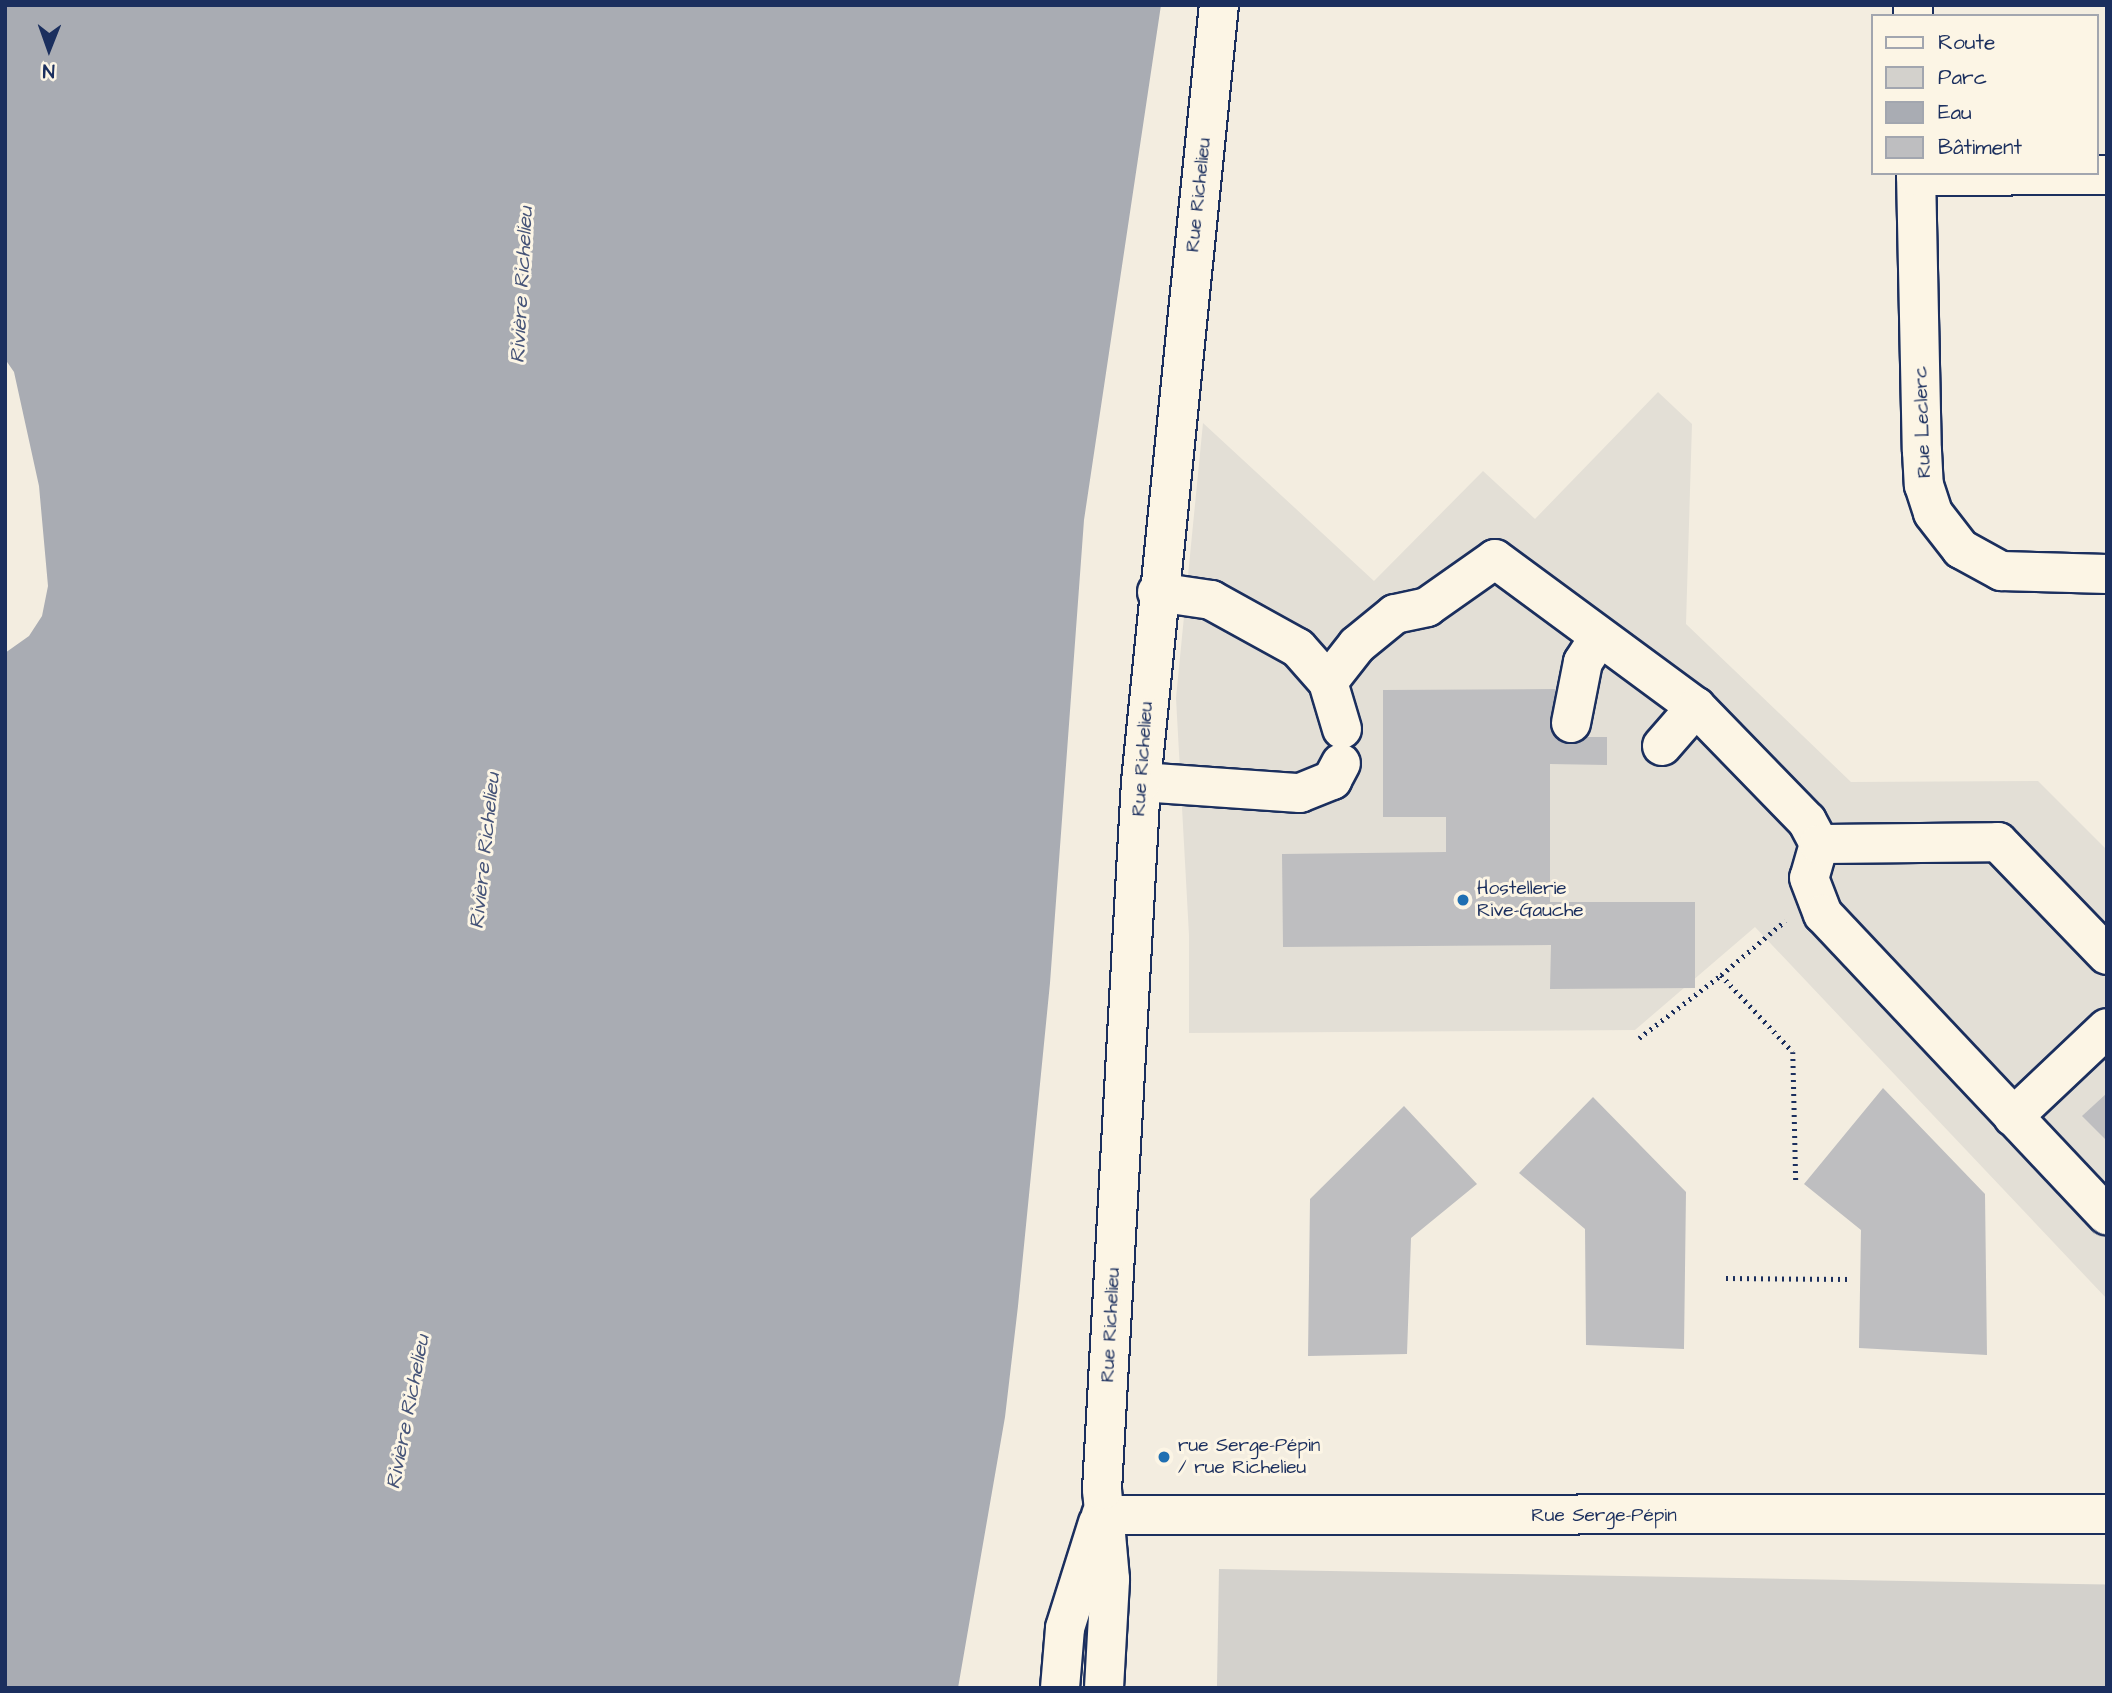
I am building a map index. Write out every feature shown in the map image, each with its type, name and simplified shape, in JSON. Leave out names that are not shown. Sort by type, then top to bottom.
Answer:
[{"type":"main road","name":"Rue Richelieu","points":[[1104,1688],[1110,1579],[1101,1515],[1141,782],[1157,592],[1219,5]]},
{"type":"main road","name":"Rue Leclerc","points":[[1916,175],[1922,452],[1924,485],[1933,513],[1961,549],[2001,571],[2107,574]]},
{"type":"main road","points":[[1328,682],[1357,645],[1395,614],[1427,607],[1496,559],[1598,639],[1696,707],[1807,821],[1819,844],[1810,866],[1813,897],[1841,935],[2107,1215]]},
{"type":"main road","points":[[1141,782],[1236,792],[1310,791],[1332,780],[1342,746],[1328,682],[1298,648],[1211,600],[1157,592]]},
{"type":"main road","points":[[1571,723],[1583,662],[1598,639]]},
{"type":"main road","points":[[1662,746],[1696,707]]},
{"type":"main road","points":[[1819,844],[1998,842],[2107,955]]},
{"type":"main road","points":[[2013,1117],[2107,1028]]},
{"type":"main road","name":"Rue Serge-Pépin","points":[[1101,1515],[2107,1514]]},
{"type":"main road","name":"Rue Richelieu","points":[[1060,1688],[1065,1628],[1101,1515]]},
{"type":"path","points":[[1639,1038],[1721,975],[1813,897]]},
{"type":"path","points":[[1721,975],[1793,1052],[1796,1183]]},
{"type":"path","points":[[1726,1278],[1852,1279]]},
{"type":"shaded area","points":[[1658,392],[1692,424],[1686,624],[1851,782],[2038,781],[2107,850],[2107,1299],[1755,927],[1635,1030],[1189,1033],[1189,935],[1176,698],[1203,423],[1374,581],[1483,471],[1535,519]]},
{"type":"green space","points":[[1219,1569],[2107,1584],[2105,1688],[1217,1688]]},
{"type":"water","name":"Rivière Richelieu","points":[[5,5],[1161,5],[1084,520],[1050,983],[1018,1306],[1005,1417],[958,1688],[5,1688],[5,653],[29,636],[42,616],[48,586],[39,486],[14,372],[5,359]]},
{"type":"building","points":[[1555,689],[1555,737],[1607,737],[1607,765],[1550,764],[1550,902],[1695,902],[1695,988],[1550,989],[1551,945],[1283,947],[1282,854],[1446,852],[1446,817],[1383,817],[1383,690]]},
{"type":"building","points":[[1883,1088],[1985,1194],[1987,1355],[1859,1348],[1861,1230],[1804,1184]]},
{"type":"building","points":[[2107,1093],[2107,1141],[2082,1116]]},
{"type":"building","points":[[1593,1097],[1686,1192],[1684,1349],[1586,1345],[1585,1229],[1519,1173]]},
{"type":"building","points":[[1404,1106],[1477,1184],[1411,1238],[1407,1354],[1308,1356],[1310,1199]]},
{"type":"place","name":"Hostellerie Rive-Gauche","points":[[1463,900]]},
{"type":"place","name":"rue Serge-Pépin / rue Richelieu","points":[[1164,1457]]}]
